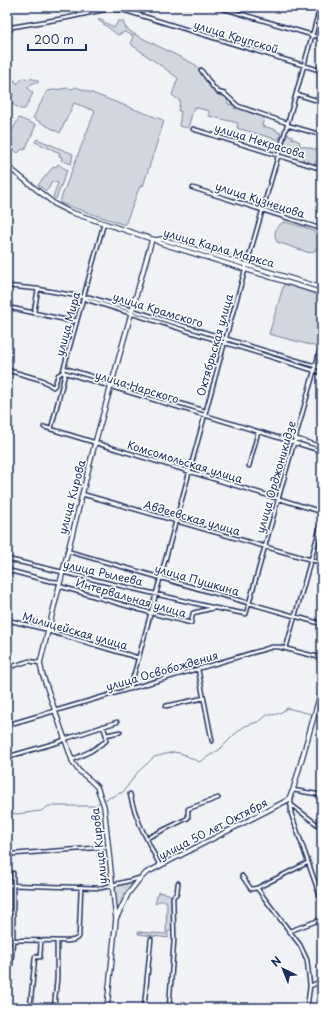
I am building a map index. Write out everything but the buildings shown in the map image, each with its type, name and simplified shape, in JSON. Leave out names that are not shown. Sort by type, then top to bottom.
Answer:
[{"type":"main road","name":"улица Карла Маркса","points":[[7,166],[56,205],[70,212],[154,239],[162,239],[322,293]]},
{"type":"main road","name":"улица Кирова","points":[[116,919],[108,846],[107,819],[104,806],[95,785],[79,771],[72,760],[42,673],[40,662],[95,443],[132,310],[154,239]]},
{"type":"main road","name":"улица Карла Маркса","points":[[277,277],[322,288]]},
{"type":"main road","name":"улица 50 лет Октября","points":[[106,1008],[116,919],[128,894],[141,878],[160,866],[287,802],[292,792],[322,688]]},
{"type":"street","points":[[218,7],[322,38]]},
{"type":"street","name":"Октябрьская улица","points":[[130,689],[157,594],[225,338],[263,210],[320,7]]},
{"type":"street","name":"улица Крупской","points":[[12,27],[108,9],[124,9],[322,71]]},
{"type":"street","points":[[7,26],[12,27],[7,36]]},
{"type":"street","points":[[201,70],[218,92],[228,96],[238,106],[322,135]]},
{"type":"street","points":[[296,94],[322,102]]},
{"type":"street","name":"улица Некрасова","points":[[193,128],[322,168]]},
{"type":"street","name":"улица Кузнецова","points":[[193,188],[322,229]]},
{"type":"street","name":"улица Мира","points":[[50,430],[65,375],[63,372],[64,368],[104,223]]},
{"type":"street","name":"улица Крамского","points":[[7,286],[38,288],[89,297],[322,368]]},
{"type":"street","points":[[34,312],[38,288]]},
{"type":"street","name":"улица Крамского","points":[[83,297],[131,314],[322,373]]},
{"type":"street","points":[[7,307],[71,320],[77,319]]},
{"type":"street","name":"улица Орджоникидзе","points":[[245,614],[322,343]]},
{"type":"street","name":"улица Нарского","points":[[64,368],[205,411]]},
{"type":"street","points":[[7,370],[42,380],[52,387],[55,385],[60,373],[63,372]]},
{"type":"street","name":"улица Нарского","points":[[63,372],[322,451]]},
{"type":"street","name":"Комсомольская улица","points":[[44,427],[322,512]]},
{"type":"street","points":[[249,466],[258,432]]},
{"type":"street","points":[[294,438],[322,446]]},
{"type":"street","name":"Авдеевская улица","points":[[82,494],[322,563]]},
{"type":"street","points":[[286,648],[322,520]]},
{"type":"street","name":"улица Пушкина","points":[[67,551],[322,624]]},
{"type":"street","name":"улица Рылеева","points":[[7,559],[196,603]]},
{"type":"street","name":"Интервальная улица","points":[[7,570],[49,581],[151,613],[191,623],[193,613],[215,608]]},
{"type":"street","name":"Интервальная улица","points":[[196,603],[245,614]]},
{"type":"street","name":"Милицейская улица","points":[[7,620],[45,629],[139,658]]},
{"type":"street","name":"улица Освобождения","points":[[7,725],[272,647],[286,648],[322,658]]},
{"type":"street","points":[[7,668],[29,661],[40,662]]},
{"type":"street","points":[[198,669],[212,741]]},
{"type":"street","points":[[166,706],[204,698]]},
{"type":"street","points":[[7,757],[59,742],[117,722]]},
{"type":"street","points":[[72,760],[91,751],[106,741],[103,726]]},
{"type":"street","points":[[106,735],[120,732]]},
{"type":"street","points":[[292,792],[322,795]]},
{"type":"street","points":[[130,794],[132,804],[160,866]]},
{"type":"street","points":[[147,838],[188,818],[188,809],[218,798]]},
{"type":"street","points":[[287,802],[322,828]]},
{"type":"street","points":[[287,802],[322,902]]},
{"type":"street","points":[[13,854],[108,846]]},
{"type":"street","points":[[242,876],[251,889],[258,888],[308,863]]},
{"type":"street","points":[[7,995],[13,940],[13,872]]},
{"type":"street","name":"улица 50 лет Октября","points":[[7,885],[101,888],[141,878]]},
{"type":"street","points":[[169,1008],[174,940],[174,897],[177,893],[178,883]]},
{"type":"street","points":[[7,940],[58,941],[74,940],[78,938],[82,887]]},
{"type":"street","points":[[258,888],[264,899],[300,945],[307,960],[310,986],[307,1008]]},
{"type":"street","points":[[7,912],[13,913]]},
{"type":"street","points":[[290,931],[322,919]]},
{"type":"street","points":[[144,1008],[151,939]]},
{"type":"street","points":[[30,1008],[35,957],[40,957],[41,941]]},
{"type":"street","points":[[54,1008],[57,979],[58,941]]},
{"type":"street","points":[[310,986],[322,981]]},
{"type":"shaded area","points":[[99,19],[113,27],[115,27],[118,21],[123,21],[125,27],[134,34],[196,65],[212,87],[218,93],[225,95],[228,104],[233,105],[235,109],[239,108],[264,118],[262,126],[277,130],[277,132],[281,133],[279,140],[237,128],[238,123],[209,116],[209,111],[194,107],[188,128],[179,126],[181,111],[178,111],[180,101],[172,95],[178,78],[132,45],[131,42],[133,36],[124,32],[118,35],[98,20]]},
{"type":"shaded area","points":[[7,77],[9,80],[15,80],[17,84],[23,78],[38,81],[38,83],[33,83],[28,87],[33,93],[25,109],[20,109],[8,101],[13,95],[7,91]]},
{"type":"shaded area","points":[[76,87],[164,121],[143,186],[140,186],[125,225],[60,203],[95,111],[74,103],[60,133],[33,118],[47,91],[68,88],[72,89]]},
{"type":"shaded area","points":[[19,118],[36,125],[25,150],[22,149],[18,153],[7,144],[7,140]]},
{"type":"shaded area","points":[[286,134],[292,136],[292,138],[300,142],[299,145],[318,150],[319,147],[322,147],[322,162],[317,161],[313,165],[304,163],[305,161],[303,158],[295,153],[290,146],[284,145]]},
{"type":"shaded area","points":[[37,139],[73,154],[71,164],[61,160],[62,157],[59,156],[60,153],[35,142]]},
{"type":"shaded area","points":[[58,164],[67,170],[56,199],[53,197],[58,183],[52,181],[46,191],[38,185],[54,166],[56,167]]},
{"type":"shaded area","points":[[285,222],[304,227],[316,233],[319,237],[319,243],[316,250],[310,253],[277,242],[275,233],[277,227]]},
{"type":"shaded area","points":[[284,284],[322,296],[322,333],[318,347],[269,334]]},
{"type":"shaded area","points":[[131,882],[132,884],[116,913],[114,888],[116,886]]},
{"type":"shaded area","points":[[158,892],[169,894],[172,898],[172,931],[168,931],[168,938],[138,934],[138,932],[166,934],[167,904],[166,901],[159,901],[155,904]]},
{"type":"waterway","points":[[104,800],[123,792],[137,773],[154,757],[174,752],[183,754],[199,762],[219,750],[245,726],[260,721],[267,715],[278,714],[287,708],[311,714]]},
{"type":"waterway","points":[[316,715],[322,718]]},
{"type":"waterway","points":[[7,812],[16,814],[41,811],[49,806],[95,806],[101,801]]}]
